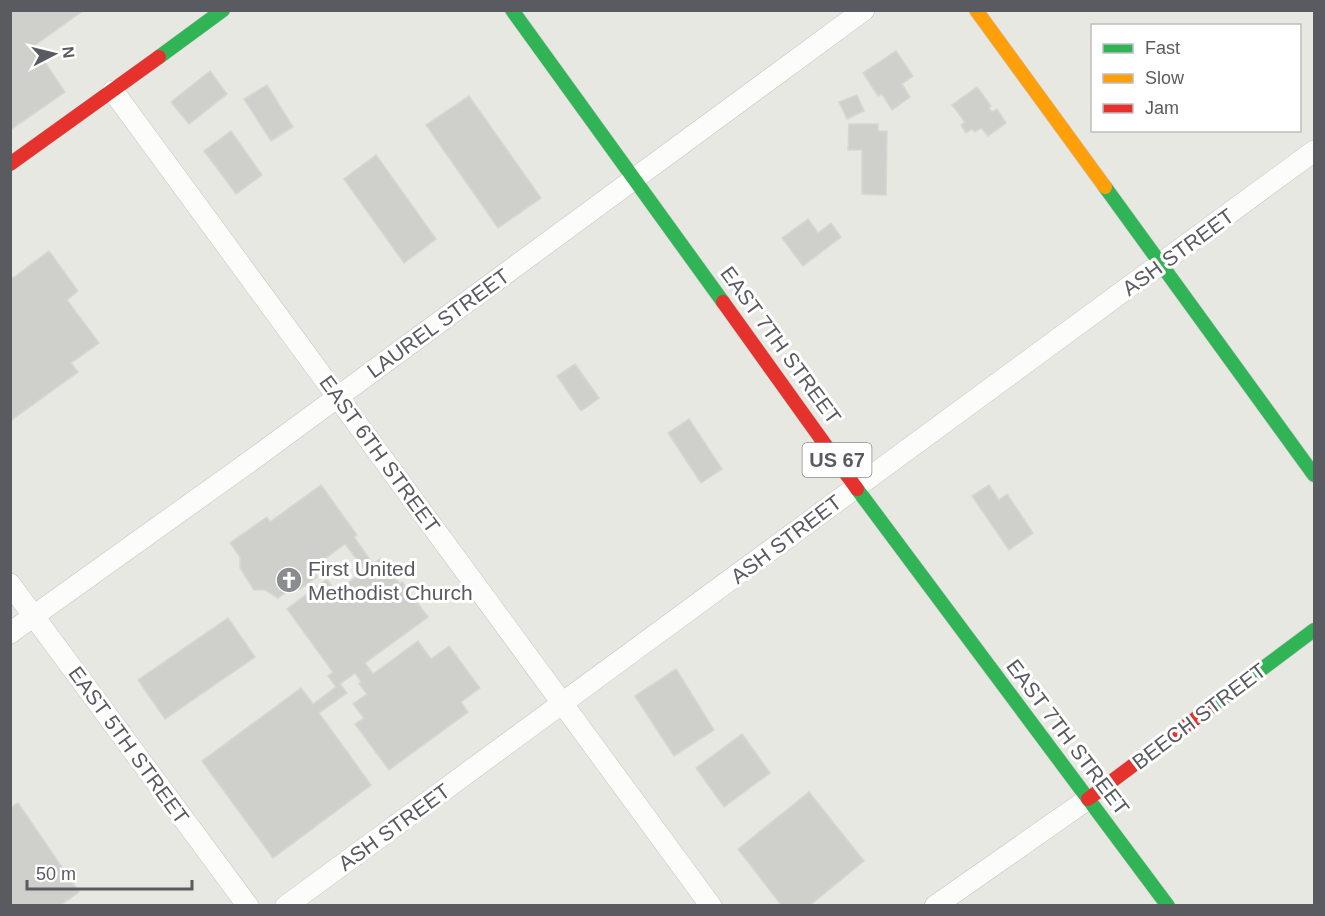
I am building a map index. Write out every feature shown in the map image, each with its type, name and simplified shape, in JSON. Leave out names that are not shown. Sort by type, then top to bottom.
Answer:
[{"type":"main road","points":[[10,164],[223,10]]},
{"type":"main road","name":"EAST 7TH STREET","points":[[512,10],[856,487],[1168,906]]},
{"type":"main road","points":[[976,10],[1314,475]]},
{"type":"main road","name":"BEECH STREET","points":[[1088,799],[1314,630]]},
{"type":"street","name":"LAUREL STREET","points":[[10,633],[338,397],[864,10]]},
{"type":"street","name":"EAST 6TH STREET","points":[[113,91],[711,906]]},
{"type":"street","name":"ASH STREET","points":[[286,906],[1161,266],[1314,151]]},
{"type":"street","name":"EAST 5TH STREET","points":[[10,584],[248,906]]},
{"type":"street","name":"BEECH STREET","points":[[935,906],[1088,799]]},
{"type":"building","points":[[10,10],[84,10],[34,46],[65,92],[10,130]]},
{"type":"building","points":[[896,51],[913,76],[902,84],[910,97],[892,110],[882,94],[878,96],[863,73]]},
{"type":"building","points":[[210,71],[227,94],[189,124],[171,102]]},
{"type":"building","points":[[267,85],[293,127],[271,141],[244,99]]},
{"type":"building","points":[[977,87],[991,106],[989,108],[992,112],[997,109],[1006,123],[988,136],[981,128],[975,132],[972,129],[966,133],[961,125],[965,122],[952,105]]},
{"type":"building","points":[[857,95],[864,111],[847,119],[839,102]]},
{"type":"building","points":[[469,96],[541,198],[498,228],[426,125]]},
{"type":"building","points":[[849,124],[878,124],[878,131],[887,131],[886,195],[862,194],[862,150],[848,150]]},
{"type":"building","points":[[231,131],[262,175],[236,194],[204,151]]},
{"type":"building","points":[[376,155],[436,239],[404,263],[344,179]]},
{"type":"building","points":[[808,219],[818,233],[831,223],[841,237],[803,266],[782,238]]},
{"type":"building","points":[[49,251],[78,291],[67,300],[99,343],[71,363],[78,372],[10,421],[10,275],[13,278]]},
{"type":"building","points":[[575,364],[599,398],[581,411],[557,376]]},
{"type":"building","points":[[689,419],[722,469],[701,483],[668,433]]},
{"type":"building","points":[[321,485],[357,535],[354,537],[373,564],[381,558],[428,617],[365,663],[373,674],[418,641],[431,659],[449,646],[480,688],[461,702],[468,712],[389,770],[355,724],[364,718],[353,704],[367,694],[359,684],[361,681],[355,673],[340,684],[347,693],[319,713],[371,785],[273,858],[202,761],[301,688],[313,704],[336,687],[328,676],[333,672],[287,609],[327,579],[336,592],[365,570],[345,544],[311,569],[317,577],[299,590],[296,585],[278,598],[265,590],[254,590],[240,568],[240,557],[230,543],[267,517],[270,522]]},
{"type":"building","points":[[989,485],[999,500],[1007,494],[1033,533],[1009,550],[972,496]]},
{"type":"building","points":[[228,618],[255,657],[165,719],[138,680]]},
{"type":"building","points":[[676,669],[714,730],[674,756],[635,696]]},
{"type":"building","points":[[742,734],[770,773],[724,807],[696,768]]},
{"type":"building","points":[[809,792],[864,861],[809,906],[782,906],[738,849]]},
{"type":"building","points":[[18,803],[79,892],[59,906],[10,906],[10,808]]},
{"type":"traffic: fast","points":[[159,57],[223,10]]},
{"type":"traffic: fast","points":[[512,10],[723,302]]},
{"type":"traffic: fast","points":[[1105,187],[1314,475]]},
{"type":"traffic: fast","points":[[857,489],[1168,906]]},
{"type":"traffic: fast","points":[[1207,710],[1314,630]]},
{"type":"traffic: slow","points":[[976,10],[1105,187]]},
{"type":"traffic: jam","points":[[10,164],[159,57]]},
{"type":"traffic: jam","points":[[723,302],[857,489]]},
{"type":"traffic: jam","points":[[1088,799],[1207,710]]},
{"type":"place","name":"First United Methodist Church","points":[[289,580]]}]
